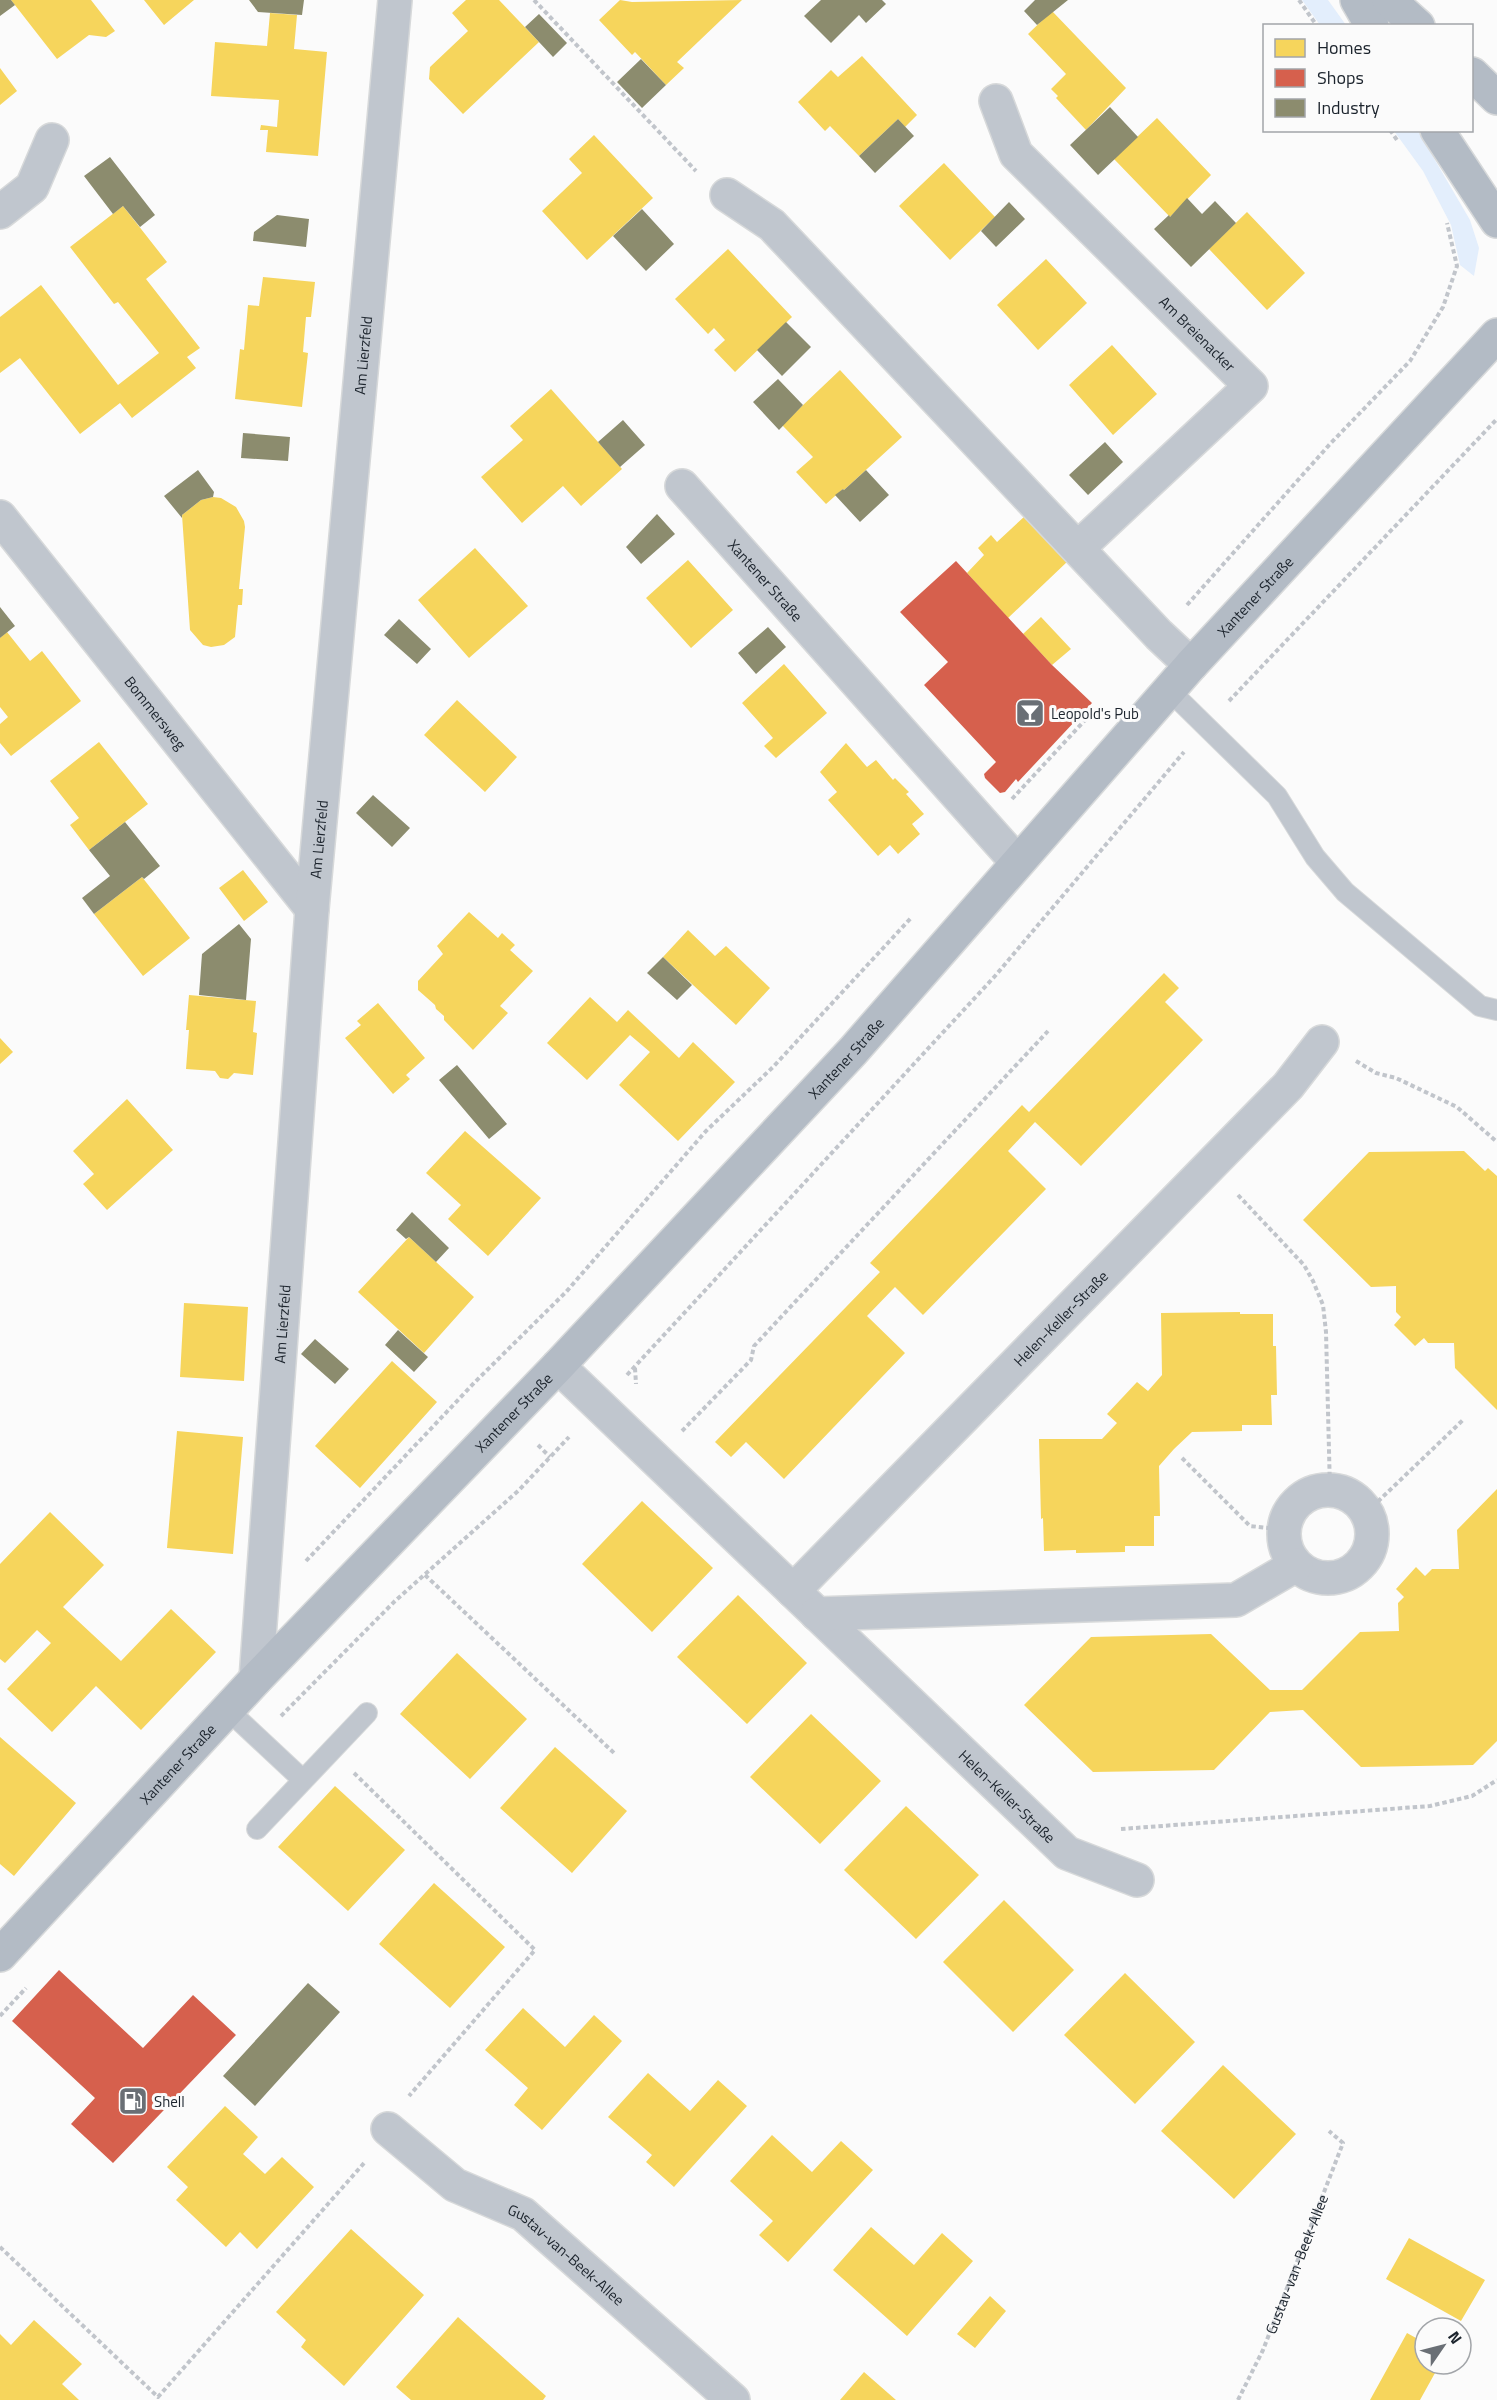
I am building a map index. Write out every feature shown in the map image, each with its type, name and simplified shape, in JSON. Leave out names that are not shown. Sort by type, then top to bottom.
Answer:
[{"type":"main road","points":[[1357,0],[1371,24]]},
{"type":"main road","points":[[1389,0],[1416,24]]},
{"type":"main road","points":[[1438,132],[1497,220]]},
{"type":"main road","name":"Xantener Straße","points":[[0,1955],[256,1679],[558,1366],[853,1051],[1191,665],[1497,335]]},
{"type":"street","name":"Am Lierzfeld","points":[[256,1679],[312,909],[395,0]]},
{"type":"street","name":"Am Breienacker","points":[[996,101],[1016,154],[1251,386],[1078,548]]},
{"type":"street","points":[[0,212],[32,187],[52,140]]},
{"type":"street","points":[[727,195],[772,225],[1159,635],[1191,665]]},
{"type":"street","name":"Xantener Straße","points":[[682,486],[1017,862]]},
{"type":"street","name":"Bommersweg","points":[[0,517],[312,909]]},
{"type":"street","name":"Helen-Keller-Straße","points":[[793,1591],[1288,1086],[1322,1042]]},
{"type":"street","name":"Helen-Keller-Straße","points":[[558,1366],[1067,1853],[1137,1880]]},
{"type":"street","points":[[1330,1490],[1341,1492],[1355,1499],[1367,1512],[1372,1528],[1370,1548],[1359,1566],[1340,1577],[1331,1578],[1316,1577],[1296,1565],[1287,1549],[1284,1529],[1290,1512],[1301,1499],[1314,1492],[1330,1490]]},
{"type":"street","points":[[817,1614],[1236,1600],[1296,1565]]},
{"type":"street","name":"Gustav-van-Beek-Allee","points":[[388,2129],[454,2185],[523,2214],[733,2400]]},
{"type":"lane","points":[[1169,690],[1277,796],[1315,857],[1345,892],[1480,1006],[1497,1010]]},
{"type":"lane","points":[[228,1710],[303,1780]]},
{"type":"lane","points":[[256,1829],[367,1713]]},
{"type":"path","points":[[534,0],[689,166],[727,195]]},
{"type":"path","points":[[1299,0],[1316,24]]},
{"type":"path","points":[[1159,635],[1295,486],[1330,444],[1410,361],[1443,307],[1457,266]]},
{"type":"path","points":[[627,1376],[995,976],[1206,725],[1497,419]]},
{"type":"path","points":[[990,833],[996,819],[1031,776],[1090,714]]},
{"type":"path","points":[[261,1609],[475,1382],[566,1292],[706,1131],[773,1067],[912,917]]},
{"type":"path","points":[[675,1438],[751,1360],[754,1346],[1048,1031]]},
{"type":"path","points":[[1322,1042],[1376,1073],[1396,1078],[1457,1107],[1497,1142]]},
{"type":"path","points":[[1210,1166],[1297,1256],[1313,1281],[1323,1305],[1326,1332],[1330,1490]]},
{"type":"path","points":[[1367,1512],[1464,1419]]},
{"type":"path","points":[[1182,1458],[1250,1526],[1284,1529]]},
{"type":"path","points":[[425,1575],[614,1753]]},
{"type":"path","points":[[0,2247],[160,2398],[362,2166],[414,2088],[535,1950],[332,1751]]},
{"type":"path","points":[[1067,1853],[1088,1832],[1430,1806],[1472,1796],[1497,1780]]},
{"type":"path","name":"Gustav-van-Beek-Allee","points":[[1238,2400],[1263,2350],[1343,2144],[1329,2132]]},
{"type":"shaded area","points":[[1302,0],[1328,0],[1345,24],[1319,24]]},
{"type":"shaded area","points":[[1395,132],[1419,132],[1470,220],[1479,248],[1474,276],[1460,265],[1451,225],[1423,171]]},
{"type":"building: Homes","points":[[11,0],[91,0],[115,31],[106,37],[89,35],[57,59]]},
{"type":"building: Homes","points":[[144,0],[194,0],[164,25]]},
{"type":"building: Homes","points":[[466,0],[499,0],[539,42],[463,114],[429,79],[430,67],[468,31],[452,13]]},
{"type":"building: Homes","points":[[620,0],[632,2],[742,0],[677,62],[684,68],[666,85],[635,52],[632,55],[599,20]]},
{"type":"building: Homes","points":[[1052,11],[1126,88],[1086,130],[1056,98],[1058,96],[1051,89],[1066,74],[1028,34]]},
{"type":"building: Homes","points":[[270,13],[297,15],[294,49],[327,52],[318,156],[266,152],[268,130],[260,130],[261,125],[277,127],[279,100],[211,96],[215,42],[267,46]]},
{"type":"building: Homes","points":[[862,56],[917,115],[905,127],[898,119],[859,156],[830,126],[825,131],[798,102],[831,70],[838,77]]},
{"type":"building: Homes","points":[[0,68],[17,91],[0,105]]},
{"type":"building: Homes","points":[[1157,118],[1211,175],[1170,217],[1114,159]]},
{"type":"building: Homes","points":[[594,135],[653,198],[587,260],[542,211],[582,173],[569,159]]},
{"type":"building: Homes","points":[[944,163],[995,217],[950,260],[899,206]]},
{"type":"building: Homes","points":[[123,206],[167,262],[146,279],[200,348],[187,357],[196,368],[132,418],[120,403],[80,434],[20,358],[0,373],[0,317],[41,285],[118,385],[159,353],[118,302],[114,304],[70,247]]},
{"type":"building: Homes","points":[[1247,212],[1305,273],[1267,310],[1209,249]]},
{"type":"building: Homes","points":[[728,249],[792,317],[735,372],[714,350],[725,340],[714,328],[708,334],[675,299]]},
{"type":"building: Homes","points":[[1046,259],[1087,303],[1038,350],[997,305]]},
{"type":"building: Homes","points":[[263,277],[315,282],[311,317],[306,317],[303,352],[308,353],[302,407],[235,399],[240,349],[244,350],[248,305],[259,306]]},
{"type":"building: Homes","points":[[1112,345],[1157,394],[1113,435],[1069,385]]},
{"type":"building: Homes","points":[[840,370],[902,437],[826,504],[796,472],[813,457],[782,425]]},
{"type":"building: Homes","points":[[551,389],[622,469],[581,506],[563,486],[522,523],[481,477],[523,440],[510,426]]},
{"type":"building: Homes","points":[[221,498],[236,507],[245,527],[239,589],[243,589],[242,605],[238,605],[235,637],[224,645],[211,647],[203,645],[190,630],[182,515],[201,500]]},
{"type":"building: Homes","points":[[1025,516],[1068,561],[1008,618],[967,573],[984,555],[978,548],[991,535],[997,542]]},
{"type":"building: Homes","points":[[475,548],[528,606],[469,658],[418,600]]},
{"type":"building: Homes","points":[[688,560],[733,610],[691,648],[646,598]]},
{"type":"building: Homes","points":[[1041,617],[1071,649],[1052,665],[1023,634]]},
{"type":"building: Homes","points":[[7,632],[30,661],[42,651],[81,701],[11,756],[0,743],[0,724],[8,717],[0,707],[0,638]]},
{"type":"building: Homes","points":[[784,664],[827,713],[776,758],[764,746],[773,738],[742,703]]},
{"type":"building: Homes","points":[[457,700],[517,757],[485,792],[424,735]]},
{"type":"building: Homes","points":[[99,742],[148,804],[89,850],[70,825],[79,818],[50,781]]},
{"type":"building: Homes","points":[[846,743],[867,767],[876,760],[893,780],[895,778],[909,792],[906,794],[924,814],[912,824],[920,834],[898,854],[890,845],[878,856],[828,800],[837,792],[820,772]]},
{"type":"building: Homes","points":[[243,870],[268,902],[244,921],[219,888]]},
{"type":"building: Homes","points":[[142,877],[190,938],[143,976],[94,914]]},
{"type":"building: Homes","points":[[469,912],[498,938],[502,933],[515,945],[510,950],[533,971],[500,1006],[508,1013],[473,1050],[444,1020],[444,1016],[435,1005],[418,990],[418,981],[443,954],[437,946]]},
{"type":"building: Homes","points":[[688,930],[715,956],[726,946],[770,988],[736,1025],[663,957]]},
{"type":"building: Homes","points":[[1164,973],[1179,988],[1165,1002],[1203,1040],[1081,1166],[1035,1122],[1008,1151],[1046,1189],[923,1315],[895,1287],[867,1316],[905,1353],[784,1479],[746,1442],[731,1457],[715,1442],[880,1272],[870,1263],[1022,1105],[1029,1112]]},
{"type":"building: Homes","points":[[189,995],[256,1001],[253,1032],[257,1033],[253,1075],[234,1073],[228,1079],[220,1078],[215,1071],[186,1069]]},
{"type":"building: Homes","points":[[590,997],[617,1022],[628,1010],[679,1058],[693,1042],[735,1082],[678,1141],[619,1085],[650,1052],[630,1035],[587,1080],[547,1043]]},
{"type":"building: Homes","points":[[378,1003],[425,1058],[406,1075],[410,1079],[393,1094],[345,1038],[361,1025],[357,1021]]},
{"type":"building: Homes","points":[[0,1038],[13,1052],[0,1064]]},
{"type":"building: Homes","points":[[127,1099],[173,1150],[107,1210],[83,1184],[94,1174],[73,1151]]},
{"type":"building: Homes","points":[[465,1131],[541,1198],[488,1256],[448,1219],[461,1205],[426,1173]]},
{"type":"building: Homes","points":[[1464,1151],[1485,1171],[1488,1168],[1497,1176],[1497,1410],[1455,1368],[1454,1343],[1428,1343],[1424,1338],[1415,1346],[1394,1325],[1401,1317],[1396,1312],[1396,1286],[1371,1287],[1303,1220],[1369,1152]]},
{"type":"building: Homes","points":[[409,1237],[474,1297],[424,1353],[358,1292]]},
{"type":"building: Homes","points":[[184,1303],[248,1307],[244,1381],[180,1377]]},
{"type":"building: Homes","points":[[1240,1312],[1240,1314],[1273,1314],[1277,1395],[1271,1395],[1272,1425],[1242,1425],[1242,1431],[1192,1432],[1174,1449],[1159,1466],[1160,1516],[1154,1516],[1154,1546],[1125,1546],[1125,1552],[1044,1551],[1039,1439],[1102,1439],[1117,1423],[1107,1414],[1137,1382],[1148,1391],[1162,1375],[1161,1313]]},
{"type":"building: Homes","points":[[392,1361],[437,1402],[360,1488],[315,1446]]},
{"type":"building: Homes","points":[[177,1431],[243,1437],[233,1554],[167,1548]]},
{"type":"building: Homes","points":[[1497,1489],[1497,1741],[1473,1765],[1361,1767],[1303,1710],[1270,1712],[1214,1770],[1093,1772],[1024,1705],[1091,1637],[1211,1634],[1270,1690],[1302,1690],[1360,1632],[1399,1631],[1398,1603],[1404,1597],[1396,1589],[1416,1567],[1425,1576],[1432,1569],[1459,1569],[1457,1530]]},
{"type":"building: Homes","points":[[642,1501],[713,1568],[652,1632],[582,1564]]},
{"type":"building: Homes","points":[[50,1512],[104,1565],[63,1607],[121,1661],[171,1609],[216,1652],[141,1730],[96,1686],[52,1732],[7,1689],[51,1643],[37,1630],[5,1663],[0,1659],[0,1564]]},
{"type":"building: Homes","points":[[738,1595],[807,1663],[747,1724],[677,1657]]},
{"type":"building: Homes","points":[[457,1653],[527,1719],[470,1779],[400,1714]]},
{"type":"building: Homes","points":[[811,1714],[881,1781],[820,1844],[750,1777]]},
{"type":"building: Homes","points":[[0,1737],[76,1803],[14,1876],[0,1864]]},
{"type":"building: Homes","points":[[555,1747],[627,1811],[572,1873],[500,1808]]},
{"type":"building: Homes","points":[[335,1786],[405,1850],[348,1911],[278,1847]]},
{"type":"building: Homes","points":[[906,1806],[979,1875],[916,1939],[844,1870]]},
{"type":"building: Homes","points":[[434,1883],[505,1947],[450,2008],[379,1944]]},
{"type":"building: Homes","points":[[1004,1900],[1074,1970],[1013,2032],[943,1962]]},
{"type":"building: Homes","points":[[1125,1973],[1195,2042],[1135,2104],[1064,2035]]},
{"type":"building: Homes","points":[[523,2008],[565,2047],[594,2015],[622,2041],[542,2130],[514,2105],[528,2088],[485,2050]]},
{"type":"building: Homes","points":[[1223,2065],[1296,2134],[1234,2199],[1161,2131]]},
{"type":"building: Homes","points":[[648,2073],[690,2111],[718,2080],[747,2106],[674,2187],[646,2162],[652,2155],[608,2117]]},
{"type":"building: Homes","points":[[225,2106],[258,2137],[243,2154],[265,2174],[282,2157],[314,2187],[257,2249],[240,2232],[226,2247],[176,2200],[188,2187],[167,2167]]},
{"type":"building: Homes","points":[[772,2135],[812,2172],[841,2141],[873,2170],[788,2262],[759,2235],[773,2221],[730,2181]]},
{"type":"building: Homes","points":[[871,2227],[914,2265],[942,2233],[973,2261],[907,2336],[833,2270]]},
{"type":"building: Homes","points":[[351,2229],[424,2295],[344,2386],[301,2347],[306,2340],[276,2312]]},
{"type":"building: Homes","points":[[1409,2238],[1485,2280],[1464,2316],[1452,2316],[1386,2279]]},
{"type":"building: Homes","points":[[990,2296],[1006,2311],[975,2348],[957,2334]]},
{"type":"building: Homes","points":[[458,2317],[546,2396],[543,2400],[411,2400],[396,2387]]},
{"type":"building: Homes","points":[[34,2320],[82,2364],[62,2384],[79,2400],[0,2400],[0,2334],[11,2345]]},
{"type":"building: Homes","points":[[1407,2333],[1413,2336],[1413,2376],[1433,2376],[1420,2400],[1370,2400]]},
{"type":"building: Homes","points":[[864,2372],[896,2400],[840,2400]]},
{"type":"building: Shops","points":[[956,561],[1052,665],[1092,703],[1018,782],[1016,779],[1005,792],[1000,793],[985,778],[984,774],[996,762],[924,685],[948,662],[900,612]]},
{"type":"building: Shops","points":[[59,1970],[143,2048],[193,1995],[236,2035],[113,2163],[71,2124],[95,2098],[12,2021]]},
{"type":"building: Industry","points":[[0,0],[11,0],[15,5],[0,16]]},
{"type":"building: Industry","points":[[249,0],[304,0],[302,15],[258,12]]},
{"type":"building: Industry","points":[[821,0],[882,0],[886,4],[866,23],[859,15],[831,43],[804,16]]},
{"type":"building: Industry","points":[[1035,0],[1068,0],[1037,25],[1024,11]]},
{"type":"building: Industry","points":[[539,14],[567,43],[553,57],[525,27]]},
{"type":"building: Industry","points":[[641,59],[666,85],[642,108],[617,82]]},
{"type":"building: Industry","points":[[1110,107],[1138,137],[1098,175],[1070,145]]},
{"type":"building: Industry","points":[[898,119],[914,136],[875,173],[859,156]]},
{"type":"building: Industry","points":[[110,157],[155,215],[140,227],[123,206],[113,214],[84,176]]},
{"type":"building: Industry","points":[[1187,198],[1202,214],[1215,201],[1236,223],[1191,267],[1154,229],[1169,215],[1170,217]]},
{"type":"building: Industry","points":[[1009,202],[1025,219],[996,247],[981,231]]},
{"type":"building: Industry","points":[[642,209],[674,244],[646,271],[613,236]]},
{"type":"building: Industry","points":[[277,215],[309,219],[306,247],[253,241],[254,232]]},
{"type":"building: Industry","points":[[786,322],[811,347],[782,376],[757,350]]},
{"type":"building: Industry","points":[[778,379],[803,405],[779,430],[753,402]]},
{"type":"building: Industry","points":[[623,420],[645,445],[620,467],[598,442]]},
{"type":"building: Industry","points":[[243,433],[290,437],[288,461],[241,458]]},
{"type":"building: Industry","points":[[1105,442],[1123,462],[1088,495],[1069,475]]},
{"type":"building: Industry","points":[[198,470],[214,492],[213,497],[201,500],[182,515],[182,518],[164,496]]},
{"type":"building: Industry","points":[[866,470],[889,495],[860,522],[835,495]]},
{"type":"building: Industry","points":[[657,514],[675,534],[641,564],[626,547]]},
{"type":"building: Industry","points":[[0,607],[15,626],[0,638]]},
{"type":"building: Industry","points":[[399,619],[431,649],[417,664],[384,635]]},
{"type":"building: Industry","points":[[768,627],[786,647],[756,674],[738,653]]},
{"type":"building: Industry","points":[[373,795],[410,828],[392,847],[356,813]]},
{"type":"building: Industry","points":[[125,822],[160,866],[94,914],[82,898],[110,876],[89,850]]},
{"type":"building: Industry","points":[[239,924],[251,939],[246,1000],[199,995],[202,954]]},
{"type":"building: Industry","points":[[663,957],[692,985],[677,1000],[647,973]]},
{"type":"building: Industry","points":[[457,1065],[507,1124],[489,1139],[439,1080]]},
{"type":"building: Industry","points":[[412,1212],[449,1248],[436,1262],[409,1237],[406,1239],[396,1230]]},
{"type":"building: Industry","points":[[398,1330],[428,1357],[414,1372],[385,1345]]},
{"type":"building: Industry","points":[[315,1339],[349,1369],[335,1384],[301,1354]]},
{"type":"building: Industry","points":[[308,1983],[340,2012],[255,2106],[223,2076]]},
{"type":"place","name":"Leopold's Pub","points":[[1030,713]]},
{"type":"place","name":"Shell","points":[[133,2101]]}]
